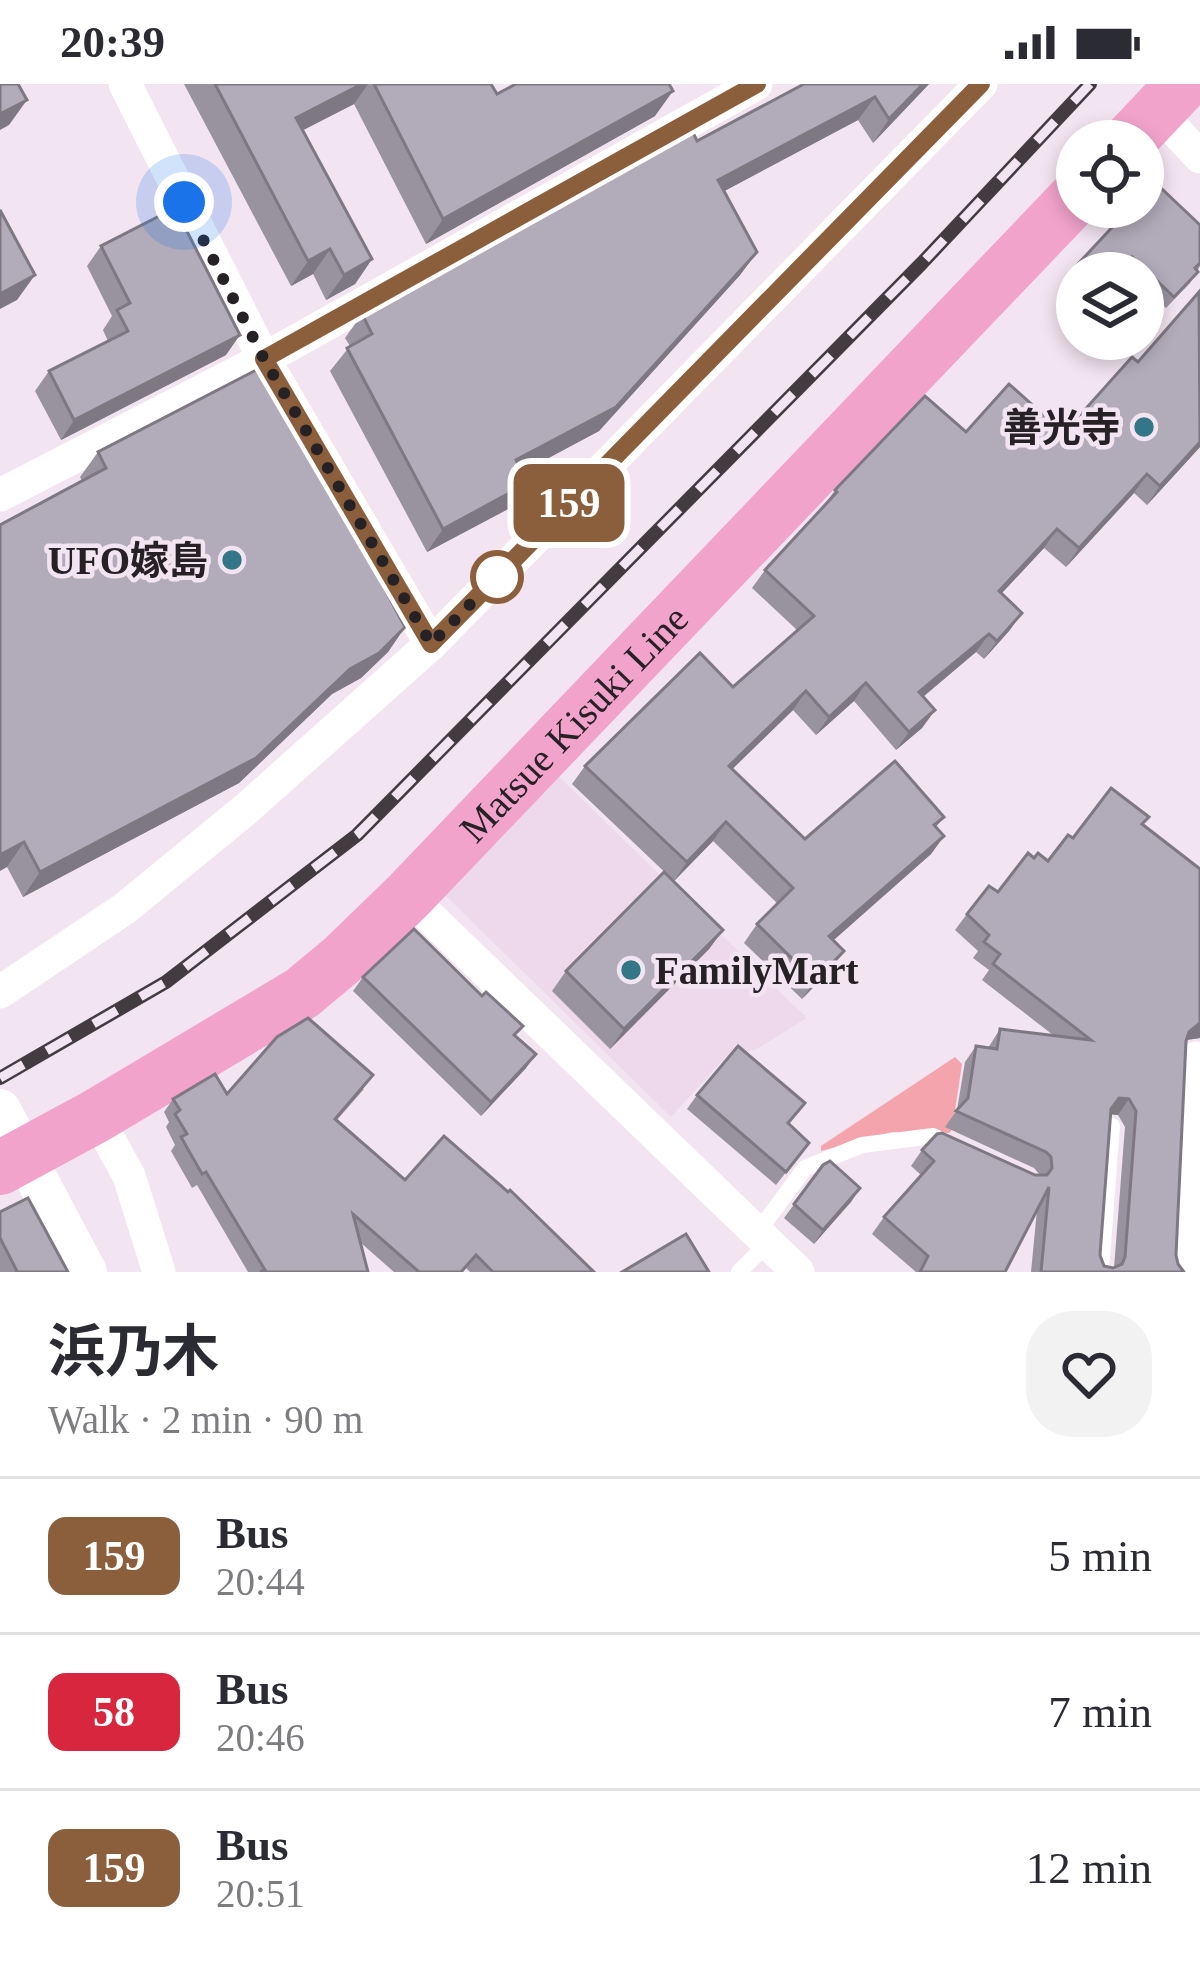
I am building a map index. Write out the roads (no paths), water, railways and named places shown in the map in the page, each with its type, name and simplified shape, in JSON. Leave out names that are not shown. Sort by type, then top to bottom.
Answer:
[{"type":"main road","name":"Matsue Kisuki Line","points":[[0,1168],[302,993],[344,958],[1056,218]]},
{"type":"street","points":[[125,84],[264,359],[431,644]]},
{"type":"street","points":[[1,988],[141,895],[246,809],[431,644],[981,84]]},
{"type":"street","points":[[0,494],[264,359],[746,86]]},
{"type":"street","points":[[1157,112],[1200,158]]},
{"type":"street","points":[[408,896],[798,1272]]},
{"type":"street","points":[[1186,1272],[1196,1058]]},
{"type":"street","points":[[0,1110],[86,1272]]},
{"type":"street","points":[[96,1116],[129,1177],[159,1272]]},
{"type":"lane","points":[[1101,1272],[1112,1126]]},
{"type":"lane","points":[[740,1272],[805,1168],[862,1145],[933,1136],[971,1154]]},
{"type":"railway","points":[[0,1078],[166,982],[357,835],[922,263],[1090,84]]},
{"type":"place","name":"善光寺","points":[[1144,427]]},
{"type":"place","name":"UFO嫁島","points":[[232,560]]},
{"type":"place","name":"FamilyMart","points":[[631,970]]}]
